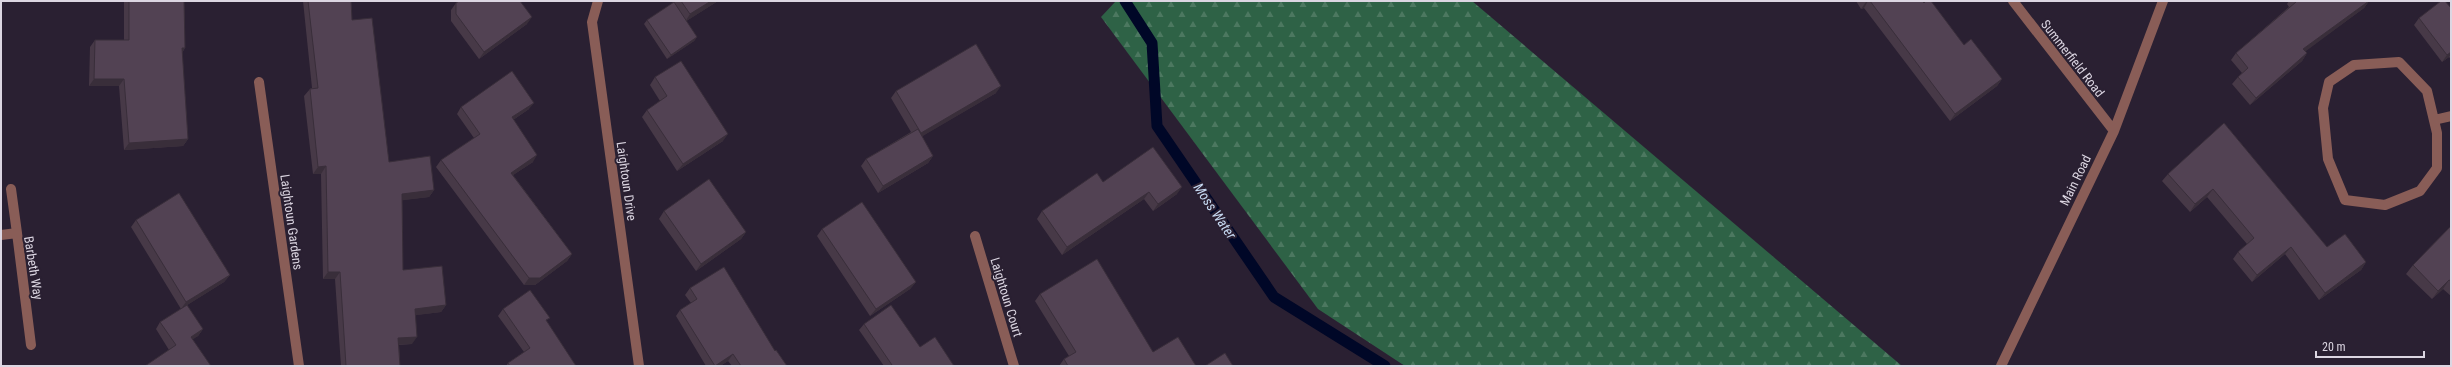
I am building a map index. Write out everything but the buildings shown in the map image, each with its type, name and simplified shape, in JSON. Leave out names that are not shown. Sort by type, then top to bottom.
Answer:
[{"type":"street","name":"Laightoun Drive","points":[[598,1],[592,22],[640,366]]},
{"type":"street","name":"Summerfield Road","points":[[2013,1],[2114,130]]},
{"type":"street","name":"Main Road","points":[[2001,366],[2114,130],[2163,1]]},
{"type":"street","points":[[2400,62],[2427,91],[2434,120],[2437,133],[2437,168],[2420,190],[2385,205],[2345,200],[2328,159],[2323,108],[2329,82],[2354,65],[2400,62]]},
{"type":"street","name":"Laightoun Gardens","points":[[259,82],[299,366]]},
{"type":"street","points":[[2434,120],[2451,116]]},
{"type":"street","points":[[11,189],[17,233]]},
{"type":"street","name":"Barbeth Way","points":[[1,235],[17,233],[31,345]]},
{"type":"street","name":"Laightoun Court","points":[[975,236],[1014,366]]},
{"type":"green space","points":[[1116,1],[1472,1],[1902,366],[1405,366],[1318,309],[1101,17]]},
{"type":"waterway","name":"Moss Water","points":[[1125,1],[1152,43],[1157,126],[1274,297],[1385,366]]}]
